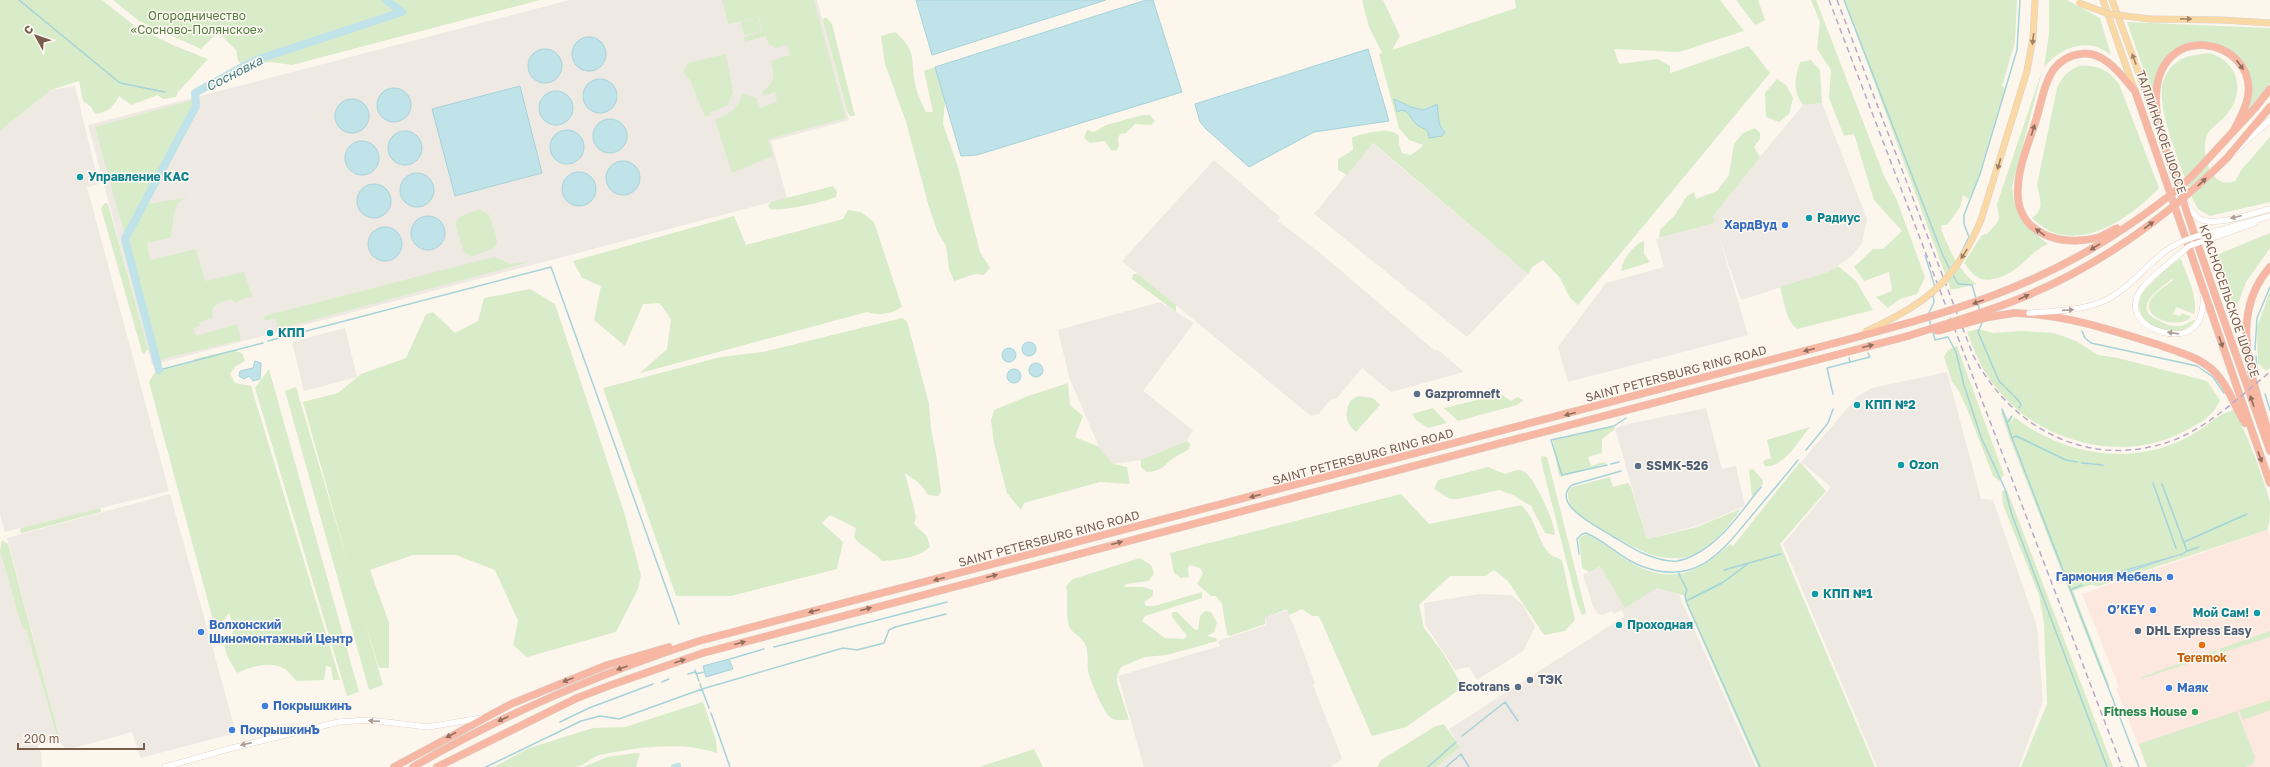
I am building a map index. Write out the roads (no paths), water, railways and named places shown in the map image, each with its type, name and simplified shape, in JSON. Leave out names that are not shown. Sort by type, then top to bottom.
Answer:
[{"type":"highway","points":[[2156,122],[2156,89],[2160,71],[2175,54],[2186,48],[2208,45],[2218,48],[2234,57],[2240,65],[2247,80],[2248,96],[2233,132]]},
{"type":"highway","points":[[2135,91],[2109,63],[2095,55],[2080,54],[2072,56],[2063,60],[2054,69],[2049,78],[2021,169],[2018,189],[2021,208],[2026,219],[2047,237],[2058,241],[2085,241],[2105,235],[2121,226],[2194,174]]},
{"type":"highway","name":"SAINT PETERSBURG RING ROAD","points":[[413,767],[480,730],[594,678],[699,641],[1603,405],[1968,306],[2041,277],[2068,263],[2121,231],[2170,196],[2194,174],[2233,132],[2270,88]]},
{"type":"highway","name":"ТАЛЛИНСКОЕ ШОССЕ","points":[[2135,91],[2197,272]]},
{"type":"highway","name":"SAINT PETERSBURG RING ROAD","points":[[437,767],[499,735],[611,684],[710,651],[1787,366],[1908,336],[2012,302],[2080,269],[2126,241],[2176,205],[2227,158],[2270,107]]},
{"type":"highway","name":"ТАЛЛИНСКОЕ ШОССЕ","points":[[2156,122],[2184,203]]},
{"type":"highway","name":"КРАСНОСЕЛЬСКОЕ ШОССЕ","points":[[2184,203],[2270,451]]},
{"type":"highway","points":[[2269,268],[2260,280],[2249,303],[2245,328],[2246,348],[2270,438]]},
{"type":"highway","name":"КРАСНОСЕЛЬСКОЕ ШОССЕ","points":[[2197,272],[2270,483]]},
{"type":"highway","points":[[1908,336],[1951,329],[2001,315],[2029,314],[2099,327],[2178,352],[2209,367],[2223,383],[2251,431]]},
{"type":"highway","points":[[394,767],[485,717],[546,689],[607,665],[666,647],[699,641]]},
{"type":"highway","points":[[448,767],[499,735]]},
{"type":"main road","points":[[1835,343],[1865,332],[1905,312],[1929,296],[1942,284],[1961,258],[1981,220],[2027,71],[2033,38],[2035,0]]},
{"type":"main road","name":"ТАЛЛИНСКОЕ ШОССЕ","points":[[2103,0],[2135,91]]},
{"type":"main road","name":"ТАЛЛИНСКОЕ ШОССЕ","points":[[2112,0],[2156,122]]},
{"type":"main road","points":[[2078,1],[2109,14],[2150,19],[2222,20],[2270,23]]},
{"type":"main road","points":[[2227,158],[2244,145],[2270,120]]},
{"type":"main road","points":[[2184,203],[2200,219],[2208,221],[2218,221],[2270,208]]},
{"type":"main road","points":[[2204,292],[2198,322],[2193,328],[2180,334],[2148,326],[2138,317],[2136,301],[2142,288],[2189,246],[2225,231],[2267,217]]},
{"type":"main road","points":[[2029,314],[2074,309],[2107,299],[2120,291],[2158,257],[2174,245],[2200,235],[2225,231]]},
{"type":"main road","points":[[165,767],[232,748],[339,722],[369,720],[428,727],[458,723],[485,717]]},
{"type":"water","points":[[916,0],[1106,0],[932,55]]},
{"type":"water","points":[[1146,0],[1153,0],[1182,92],[977,155],[961,156],[935,67]]},
{"type":"water","points":[[586,37],[592,37],[601,42],[605,48],[605,60],[601,66],[592,71],[586,71],[577,66],[572,57],[572,51],[577,42]]},
{"type":"water","points":[[542,49],[548,49],[557,54],[561,60],[561,72],[557,78],[548,83],[542,83],[533,78],[528,69],[528,63],[533,54]]},
{"type":"water","points":[[1368,49],[1389,121],[1314,132],[1249,167],[1200,122],[1195,104]]},
{"type":"water","points":[[597,79],[603,79],[612,84],[616,90],[616,102],[612,108],[603,113],[597,113],[588,108],[583,99],[583,93],[588,84]]},
{"type":"water","points":[[520,86],[542,173],[455,196],[432,109]]},
{"type":"water","points":[[391,88],[397,88],[406,93],[410,99],[410,111],[406,117],[397,122],[391,122],[382,117],[377,108],[377,102],[382,93]]},
{"type":"water","points":[[553,91],[559,91],[568,96],[572,102],[572,114],[568,120],[559,125],[553,125],[544,120],[539,111],[539,105],[544,96]]},
{"type":"water","points":[[349,99],[355,99],[364,104],[368,110],[368,122],[364,128],[355,133],[349,133],[340,128],[335,119],[335,113],[340,104]]},
{"type":"water","points":[[1394,99],[1411,107],[1424,110],[1437,104],[1439,123],[1445,132],[1442,136],[1429,138],[1428,132],[1417,125],[1407,112],[1397,112]]},
{"type":"water","points":[[607,119],[613,119],[622,124],[626,130],[626,142],[622,148],[613,153],[607,153],[598,148],[593,139],[593,133],[598,124]]},
{"type":"water","points":[[564,130],[570,130],[579,135],[583,141],[583,153],[579,159],[570,164],[564,164],[555,159],[550,150],[550,144],[555,135]]},
{"type":"water","points":[[402,131],[408,131],[417,136],[421,142],[421,154],[417,160],[408,165],[402,165],[393,160],[388,151],[388,145],[393,136]]},
{"type":"water","points":[[359,141],[365,141],[374,146],[378,152],[378,164],[374,170],[365,175],[359,175],[350,170],[345,161],[345,155],[350,146]]},
{"type":"water","points":[[620,161],[626,161],[635,166],[639,172],[639,184],[635,190],[626,195],[620,195],[611,190],[606,181],[606,175],[611,166]]},
{"type":"water","points":[[576,172],[582,172],[591,177],[595,183],[595,195],[591,201],[582,206],[576,206],[567,201],[562,192],[562,186],[567,177]]},
{"type":"water","points":[[414,173],[420,173],[429,178],[433,184],[433,196],[429,202],[420,207],[414,207],[405,202],[400,193],[400,187],[405,178]]},
{"type":"water","points":[[371,184],[377,184],[386,189],[390,195],[390,207],[386,213],[377,218],[371,218],[362,213],[357,204],[357,198],[362,189]]},
{"type":"water","points":[[425,216],[431,216],[440,221],[444,227],[444,239],[440,245],[431,250],[425,250],[416,245],[411,236],[411,230],[416,221]]},
{"type":"water","points":[[382,227],[388,227],[397,232],[401,238],[401,250],[397,256],[388,261],[382,261],[373,256],[368,247],[368,241],[373,232]]},
{"type":"water","points":[[1026,342],[1032,342],[1036,346],[1036,352],[1032,356],[1026,356],[1022,352],[1022,346]]},
{"type":"water","points":[[1006,348],[1012,348],[1016,352],[1016,358],[1012,362],[1006,362],[1002,358],[1002,352]]},
{"type":"water","points":[[255,361],[261,363],[260,379],[253,381],[249,376],[244,379],[239,376],[240,371],[253,368]]},
{"type":"water","points":[[1033,363],[1039,363],[1043,367],[1043,373],[1039,377],[1033,377],[1029,373],[1029,367]]},
{"type":"water","points":[[1011,369],[1017,369],[1021,373],[1021,379],[1017,383],[1011,383],[1007,379],[1007,373]]},
{"type":"water","points":[[2182,554],[2100,581],[2096,580],[2097,578]]},
{"type":"water","points":[[729,659],[733,669],[706,677],[703,666]]},
{"type":"waterway","points":[[19,0],[120,83],[165,92]]},
{"type":"waterway","name":"Сосновка","points":[[159,370],[125,239],[196,106],[195,93],[253,61],[402,12],[386,0]]},
{"type":"waterway","points":[[1844,0],[1942,253],[1950,270]]},
{"type":"waterway","points":[[1959,257],[1969,237],[1964,224],[1964,215],[1980,174],[2017,50],[2020,0]]},
{"type":"waterway","points":[[1925,255],[1935,287]]},
{"type":"waterway","points":[[268,341],[551,267],[679,624]]},
{"type":"waterway","points":[[1953,275],[1958,284],[1972,285],[1976,298]]},
{"type":"waterway","points":[[2255,350],[2257,318],[2270,287]]},
{"type":"waterway","points":[[1928,315],[1934,302],[1933,296],[1936,291]]},
{"type":"waterway","points":[[1978,304],[1980,311]]},
{"type":"waterway","points":[[1929,318],[1931,326]]},
{"type":"waterway","points":[[1983,321],[1978,332],[1999,381],[2019,401],[2021,405],[2019,408]]},
{"type":"waterway","points":[[2082,331],[2085,338],[2091,343],[2197,366],[2213,377],[2224,393]]},
{"type":"waterway","points":[[1933,332],[1935,340],[1948,337],[1956,352],[1964,385],[1981,437],[2005,489],[2012,515],[2107,767]]},
{"type":"waterway","points":[[159,370],[263,343]]},
{"type":"waterway","points":[[1833,394],[1827,368],[1870,357],[1868,353]]},
{"type":"waterway","points":[[2256,356],[2257,369]]},
{"type":"waterway","points":[[1849,358],[1850,362]]},
{"type":"waterway","points":[[2265,394],[2270,410]]},
{"type":"waterway","points":[[1806,450],[1828,423],[1833,409]]},
{"type":"waterway","points":[[2002,409],[2007,423]]},
{"type":"waterway","points":[[2012,416],[2007,423],[2012,438],[2139,767]]},
{"type":"waterway","points":[[1607,465],[1562,475],[1551,440],[1614,426],[1626,418]]},
{"type":"waterway","points":[[2012,438],[2016,436],[2066,460],[2077,462]]},
{"type":"waterway","points":[[1579,554],[1577,539],[1582,534],[1586,533],[1593,536],[1627,559],[1641,566],[1660,571],[1677,572],[1692,569],[1706,562],[1730,542],[1798,460]]},
{"type":"waterway","points":[[1611,464],[1619,462]]},
{"type":"waterway","points":[[2082,463],[2103,465]]},
{"type":"waterway","points":[[1621,471],[1572,485],[1567,492],[1567,500],[1571,507],[1579,515],[1629,546],[1647,555],[1670,561],[1677,561],[1690,557],[1714,542],[1731,525],[1761,487]]},
{"type":"waterway","points":[[2153,483],[2176,548]]},
{"type":"waterway","points":[[2162,484],[2187,551],[2199,547]]},
{"type":"waterway","points":[[2184,542],[2247,514]]},
{"type":"waterway","points":[[2181,555],[2187,551]]},
{"type":"waterway","points":[[1724,570],[1781,554]]},
{"type":"waterway","points":[[1686,601],[1722,583],[1749,563]]},
{"type":"waterway","points":[[1678,572],[1687,590],[1685,595],[1686,601],[1760,767]]},
{"type":"waterway","points":[[2089,582],[2097,580]]},
{"type":"waterway","points":[[2072,589],[2082,585]]},
{"type":"waterway","points":[[774,647],[947,602]]},
{"type":"waterway","points":[[486,767],[581,721],[600,716],[619,719],[702,689],[843,648],[857,650],[884,643],[889,630],[895,627],[946,614]]},
{"type":"waterway","points":[[730,659],[764,649]]},
{"type":"waterway","points":[[695,670],[699,681]]},
{"type":"waterway","points":[[688,674],[695,672]]},
{"type":"waterway","points":[[696,674],[704,672]]},
{"type":"waterway","points":[[662,682],[669,679]]},
{"type":"waterway","points":[[560,722],[589,708],[653,684]]},
{"type":"waterway","points":[[700,684],[709,708]]},
{"type":"waterway","points":[[1462,736],[1505,702],[1518,721]]},
{"type":"waterway","points":[[711,713],[730,767]]},
{"type":"waterway","points":[[1428,767],[1456,742]]},
{"type":"waterway","points":[[1446,767],[1461,754],[1469,767]]},
{"type":"waterway","points":[[673,767],[679,765]]},
{"type":"railway","points":[[1829,0],[2122,767]]},
{"type":"railway","points":[[1837,0],[1973,355],[1989,381],[2009,404],[2032,423],[2057,437],[2084,447],[2113,450],[2143,448],[2174,440],[2200,427],[2224,410],[2270,372]]},
{"type":"place","name":"Управление КАС","points":[[80,177]]},
{"type":"place","name":"Радиус","points":[[1809,218]]},
{"type":"place","name":"ХардВуд","points":[[1785,225]]},
{"type":"place","name":"КПП","points":[[270,333]]},
{"type":"place","name":"Gazpromneft","points":[[1417,394]]},
{"type":"place","name":"КПП №2","points":[[1857,405]]},
{"type":"place","name":"Ozon","points":[[1901,465]]},
{"type":"place","name":"SSMK-526","points":[[1638,466]]},
{"type":"place","name":"Гармония Мебель","points":[[2170,577]]},
{"type":"place","name":"КПП №1","points":[[1815,594]]},
{"type":"place","name":"O’KEY","points":[[2153,610]]},
{"type":"place","name":"Мой Сам!","points":[[2257,613]]},
{"type":"place","name":"Проходная","points":[[1619,625]]},
{"type":"place","name":"DHL Express Easy","points":[[2138,631]]},
{"type":"place","name":"Волхонский Шиномонтажный Центр","points":[[201,632]]},
{"type":"place","name":"Teremok","points":[[2202,645]]},
{"type":"place","name":"ТЭК","points":[[1530,680]]},
{"type":"place","name":"Ecotrans","points":[[1518,687]]},
{"type":"place","name":"Маяк","points":[[2169,688]]},
{"type":"place","name":"Покрышкинъ","points":[[265,706]]},
{"type":"place","name":"Fitness House","points":[[2195,712]]},
{"type":"place","name":"ПокрышкинЪ","points":[[232,730]]},
{"type":"park label","name":"Огородничество «Сосново-Полянское»","points":[[197,23]]}]
